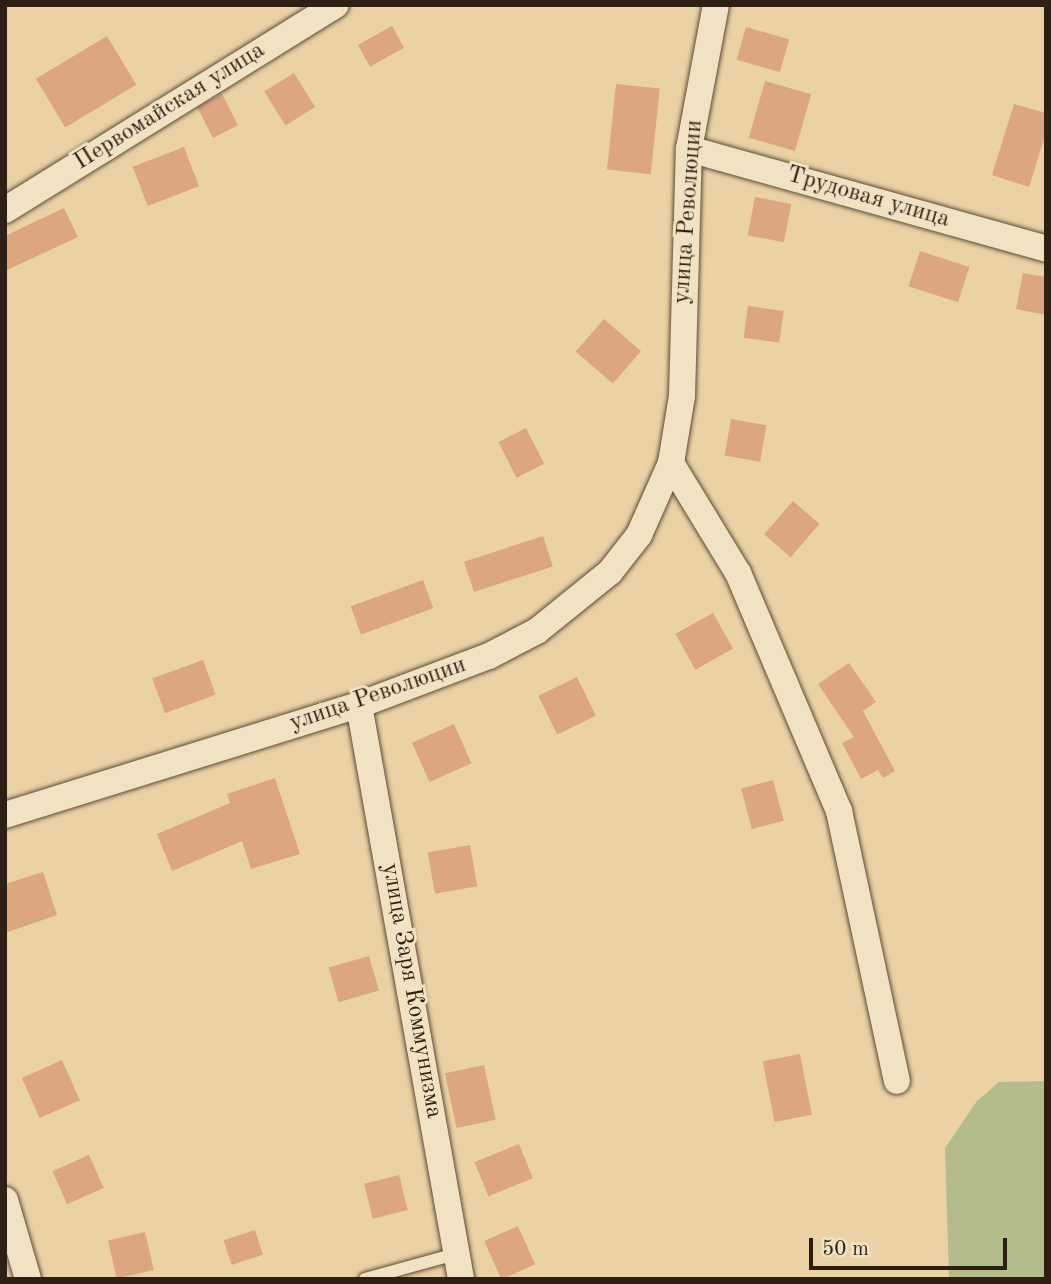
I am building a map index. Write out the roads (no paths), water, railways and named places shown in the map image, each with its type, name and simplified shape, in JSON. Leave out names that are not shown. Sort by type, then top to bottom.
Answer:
[{"type":"street","name":"Первомайская улица","points":[[5,210],[336,5]]},
{"type":"street","name":"улица Революции","points":[[5,815],[359,705],[489,656],[580,601],[639,535],[671,463],[682,396],[690,149],[716,5]]},
{"type":"street","name":"Трудовая улица","points":[[690,149],[1044,241]]},
{"type":"street","points":[[671,463],[738,573],[839,811],[897,1081]]},
{"type":"street","name":"улица Заря Коммунизма","points":[[359,705],[458,1266]]},
{"type":"street","points":[[5,1200],[28,1279]]},
{"type":"lane","points":[[365,1279],[458,1266]]}]
